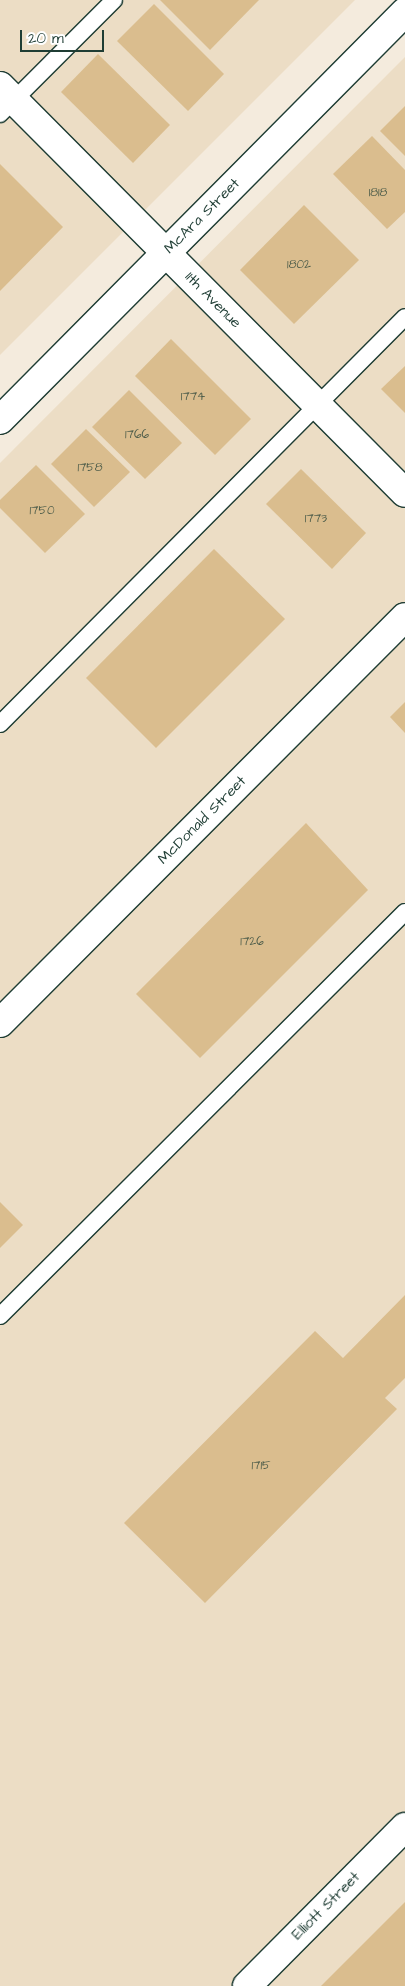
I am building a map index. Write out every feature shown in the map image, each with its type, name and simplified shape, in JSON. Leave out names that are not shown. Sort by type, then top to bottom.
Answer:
[{"type":"street","name":"McAra Street","points":[[0,420],[405,12]]},
{"type":"street","name":"11th Avenue","points":[[5,100],[166,252],[405,493]]},
{"type":"street","name":"McDonald Street","points":[[0,1023],[405,617]]},
{"type":"street","name":"Elliott Street","points":[[247,1986],[405,1827]]},
{"type":"lane","points":[[5,100],[114,0]]},
{"type":"lane","points":[[0,724],[316,404],[405,317]]},
{"type":"lane","points":[[0,1316],[405,912]]},
{"type":"shaded area","points":[[0,0],[355,0],[0,355]]},
{"type":"shaded area","points":[[405,57],[405,1986],[0,1986],[0,463]]},
{"type":"building","points":[[160,0],[259,0],[210,50]]},
{"type":"building","points":[[154,4],[224,74],[188,111],[117,41]]},
{"type":"building","points":[[98,54],[170,125],[133,163],[61,92]]},
{"type":"building","points":[[405,106],[405,156],[380,131]]},
{"type":"building","points":[[372,136],[405,170],[405,212],[387,229],[333,174]]},
{"type":"building","points":[[0,164],[63,227],[0,291]]},
{"type":"building","points":[[304,205],[359,260],[294,324],[240,270]]},
{"type":"building","points":[[171,339],[251,419],[215,455],[135,376]]},
{"type":"building","points":[[405,366],[405,413],[381,389]]},
{"type":"building","points":[[129,390],[182,443],[145,479],[92,427]]},
{"type":"building","points":[[86,429],[130,472],[94,507],[51,464]]},
{"type":"building","points":[[36,465],[85,514],[45,553],[0,508],[0,500]]},
{"type":"building","points":[[301,469],[366,533],[332,569],[266,504]]},
{"type":"building","points":[[214,549],[285,619],[156,748],[86,678]]},
{"type":"building","points":[[405,702],[405,733],[390,717]]},
{"type":"building","points":[[306,823],[368,890],[200,1058],[136,994]]},
{"type":"building","points":[[0,1202],[23,1225],[0,1248]]},
{"type":"building","points":[[405,1295],[405,1378],[385,1398],[397,1409],[205,1603],[124,1523],[315,1331],[343,1358]]},
{"type":"building","points":[[405,1902],[405,1986],[321,1986]]}]
